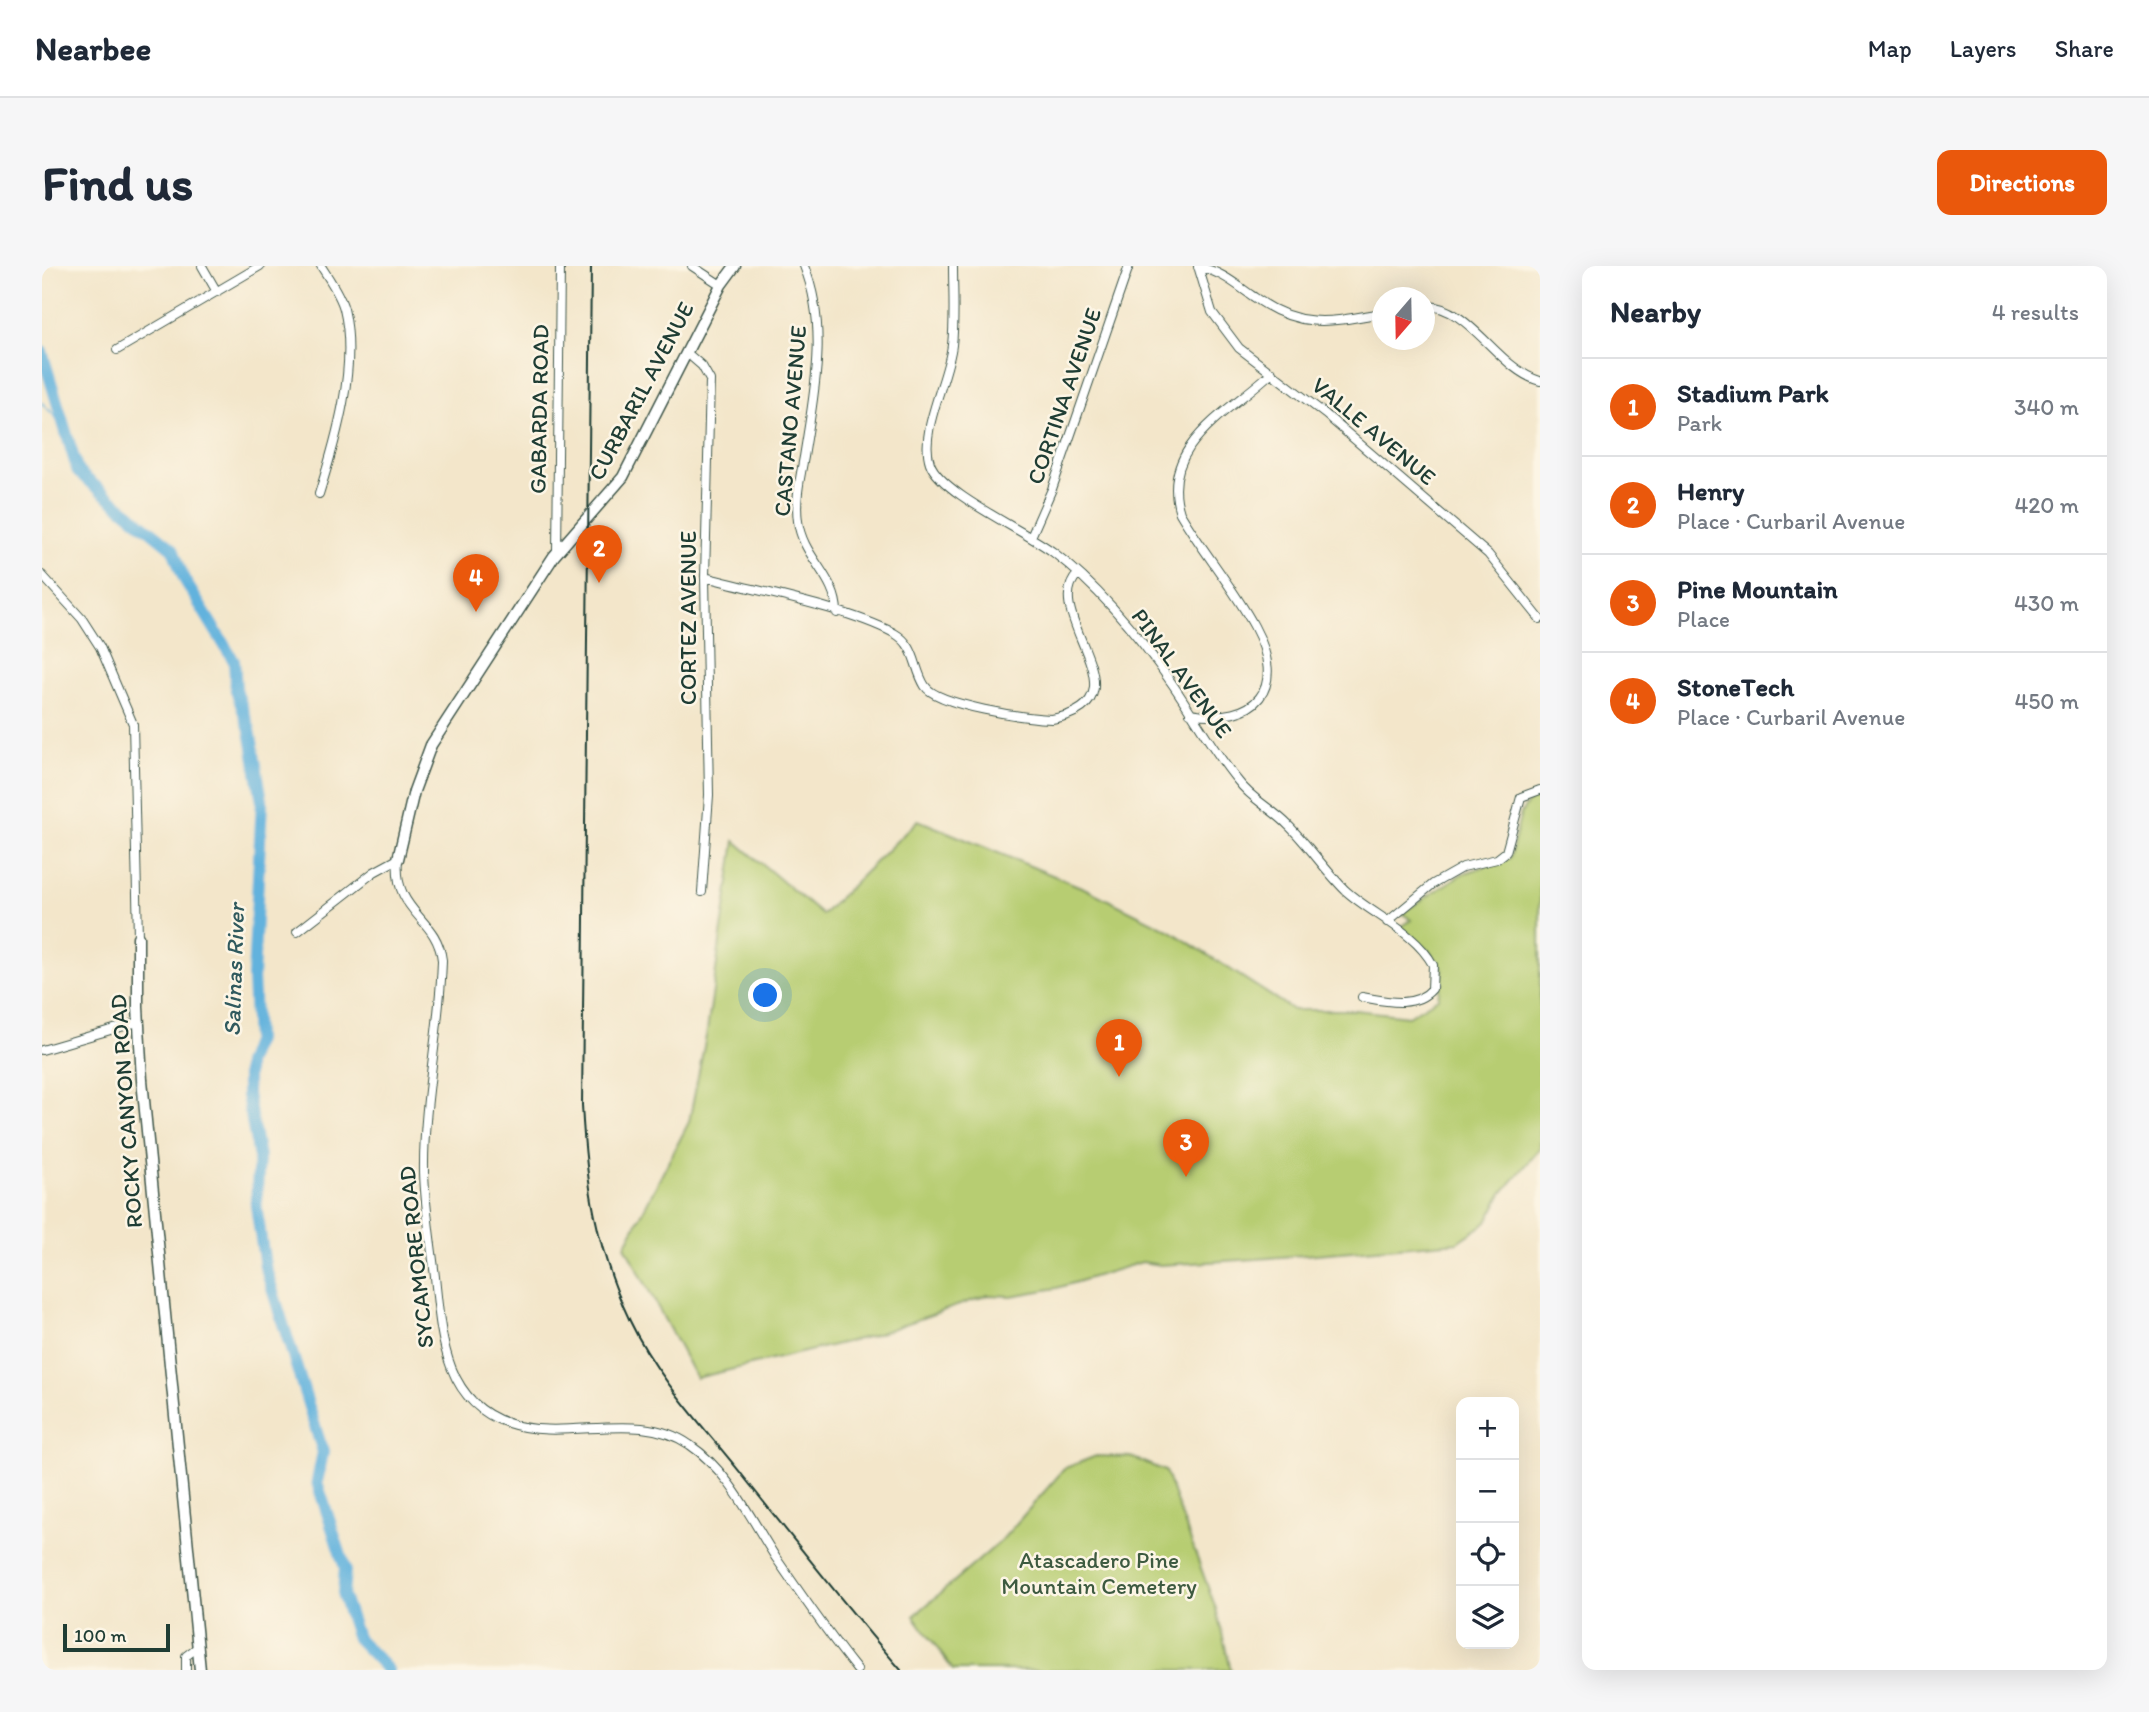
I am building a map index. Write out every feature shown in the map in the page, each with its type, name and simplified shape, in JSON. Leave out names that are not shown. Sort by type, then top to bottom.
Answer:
[{"type":"street","points":[[202,266],[217,292]]},
{"type":"street","points":[[117,350],[260,266]]},
{"type":"street","points":[[319,494],[340,418],[347,331],[343,307],[321,266]]},
{"type":"street","name":"GABARDA ROAD","points":[[557,553],[560,266]]},
{"type":"street","points":[[692,266],[720,285]]},
{"type":"street","name":"CURBARIL AVENUE","points":[[398,859],[414,791],[431,745],[557,553],[623,477],[720,285],[735,266]]},
{"type":"street","name":"CASTANO AVENUE","points":[[804,266],[816,303],[818,338],[817,372],[798,491],[797,518],[803,544],[835,592],[837,613]]},
{"type":"street","name":"PINAL AVENUE","points":[[953,266],[952,346],[944,386],[928,433],[929,462],[936,476],[951,490],[1031,537],[1078,574],[1143,644],[1246,791],[1289,825],[1352,896],[1430,958],[1435,973],[1432,989],[1416,999],[1402,1002],[1362,997]]},
{"type":"street","name":"CORTINA AVENUE","points":[[1031,537],[1052,489],[1129,266]]},
{"type":"street","points":[[1198,266],[1218,270],[1273,309],[1304,321],[1325,322],[1372,315]]},
{"type":"street","name":"VALLE AVENUE","points":[[1198,266],[1207,301],[1217,322],[1239,348],[1272,372],[1488,554],[1540,619]]},
{"type":"street","points":[[1435,308],[1449,310],[1516,371],[1540,381]]},
{"type":"street","name":"CORTEZ AVENUE","points":[[687,353],[702,366],[710,380],[705,577],[709,795],[702,892]]},
{"type":"street","points":[[1190,713],[1210,716],[1236,715],[1251,708],[1260,699],[1266,685],[1266,665],[1255,627],[1180,513],[1176,503],[1177,475],[1181,462],[1206,427],[1272,372]]},
{"type":"street","points":[[705,577],[837,613],[889,631],[904,641],[915,655],[925,685],[941,698],[1052,719],[1070,715],[1086,705],[1094,686],[1089,658],[1069,605],[1072,579],[1078,574]]},
{"type":"street","name":"ROCKY CANYON ROAD","points":[[42,575],[82,619],[100,647],[133,724],[138,1023],[200,1670]]},
{"type":"street","points":[[1387,922],[1433,884],[1463,867],[1502,856],[1509,847],[1521,797],[1540,790]]},
{"type":"street","points":[[297,932],[374,872],[398,859]]},
{"type":"street","name":"SYCAMORE ROAD","points":[[398,859],[397,881],[405,902],[435,937],[441,952],[424,1173],[443,1345],[454,1376],[479,1408],[508,1423],[537,1429],[635,1428],[660,1432],[687,1442],[701,1453],[732,1488],[800,1594],[857,1670]]},
{"type":"street","points":[[42,1050],[138,1023]]},
{"type":"street","points":[[186,1670],[186,1657],[198,1647]]},
{"type":"green space","points":[[1531,798],[1540,798],[1540,1149],[1502,1193],[1487,1222],[1458,1242],[1257,1259],[1160,1265],[1142,1262],[1057,1288],[1011,1296],[988,1295],[871,1336],[696,1378],[625,1246],[689,1122],[707,1031],[735,841],[822,915],[918,820],[1086,889],[1171,931],[1293,1010],[1355,1010],[1408,1016],[1438,998],[1443,969],[1431,953],[1401,927],[1411,920],[1402,913],[1462,874],[1510,858],[1521,813]]},
{"type":"green space","name":"Atascadero Pine Mountain Cemetery","points":[[1096,1456],[1131,1457],[1165,1471],[1216,1609],[1231,1670],[953,1670],[914,1616],[1001,1541],[1065,1468]]},
{"type":"waterway","name":"Salinas River","points":[[42,352],[78,472],[173,549],[184,579],[234,661],[236,690],[250,730],[262,801],[253,977],[256,1040],[247,1064],[247,1095],[259,1157],[256,1205],[265,1266],[323,1452],[317,1482],[345,1568],[343,1596],[357,1638],[388,1670]]},
{"type":"waterway","points":[[42,403],[62,423]]},
{"type":"railway","points":[[591,266],[582,1105],[586,1161],[595,1215],[618,1294],[641,1342],[667,1382],[901,1670]]},
{"type":"place","name":"Henry","points":[[599,583]]},
{"type":"place","name":"StoneTech","points":[[476,612]]},
{"type":"place","name":"Stadium Park","points":[[1119,1077]]},
{"type":"place","name":"Pine Mountain","points":[[1186,1177]]}]
